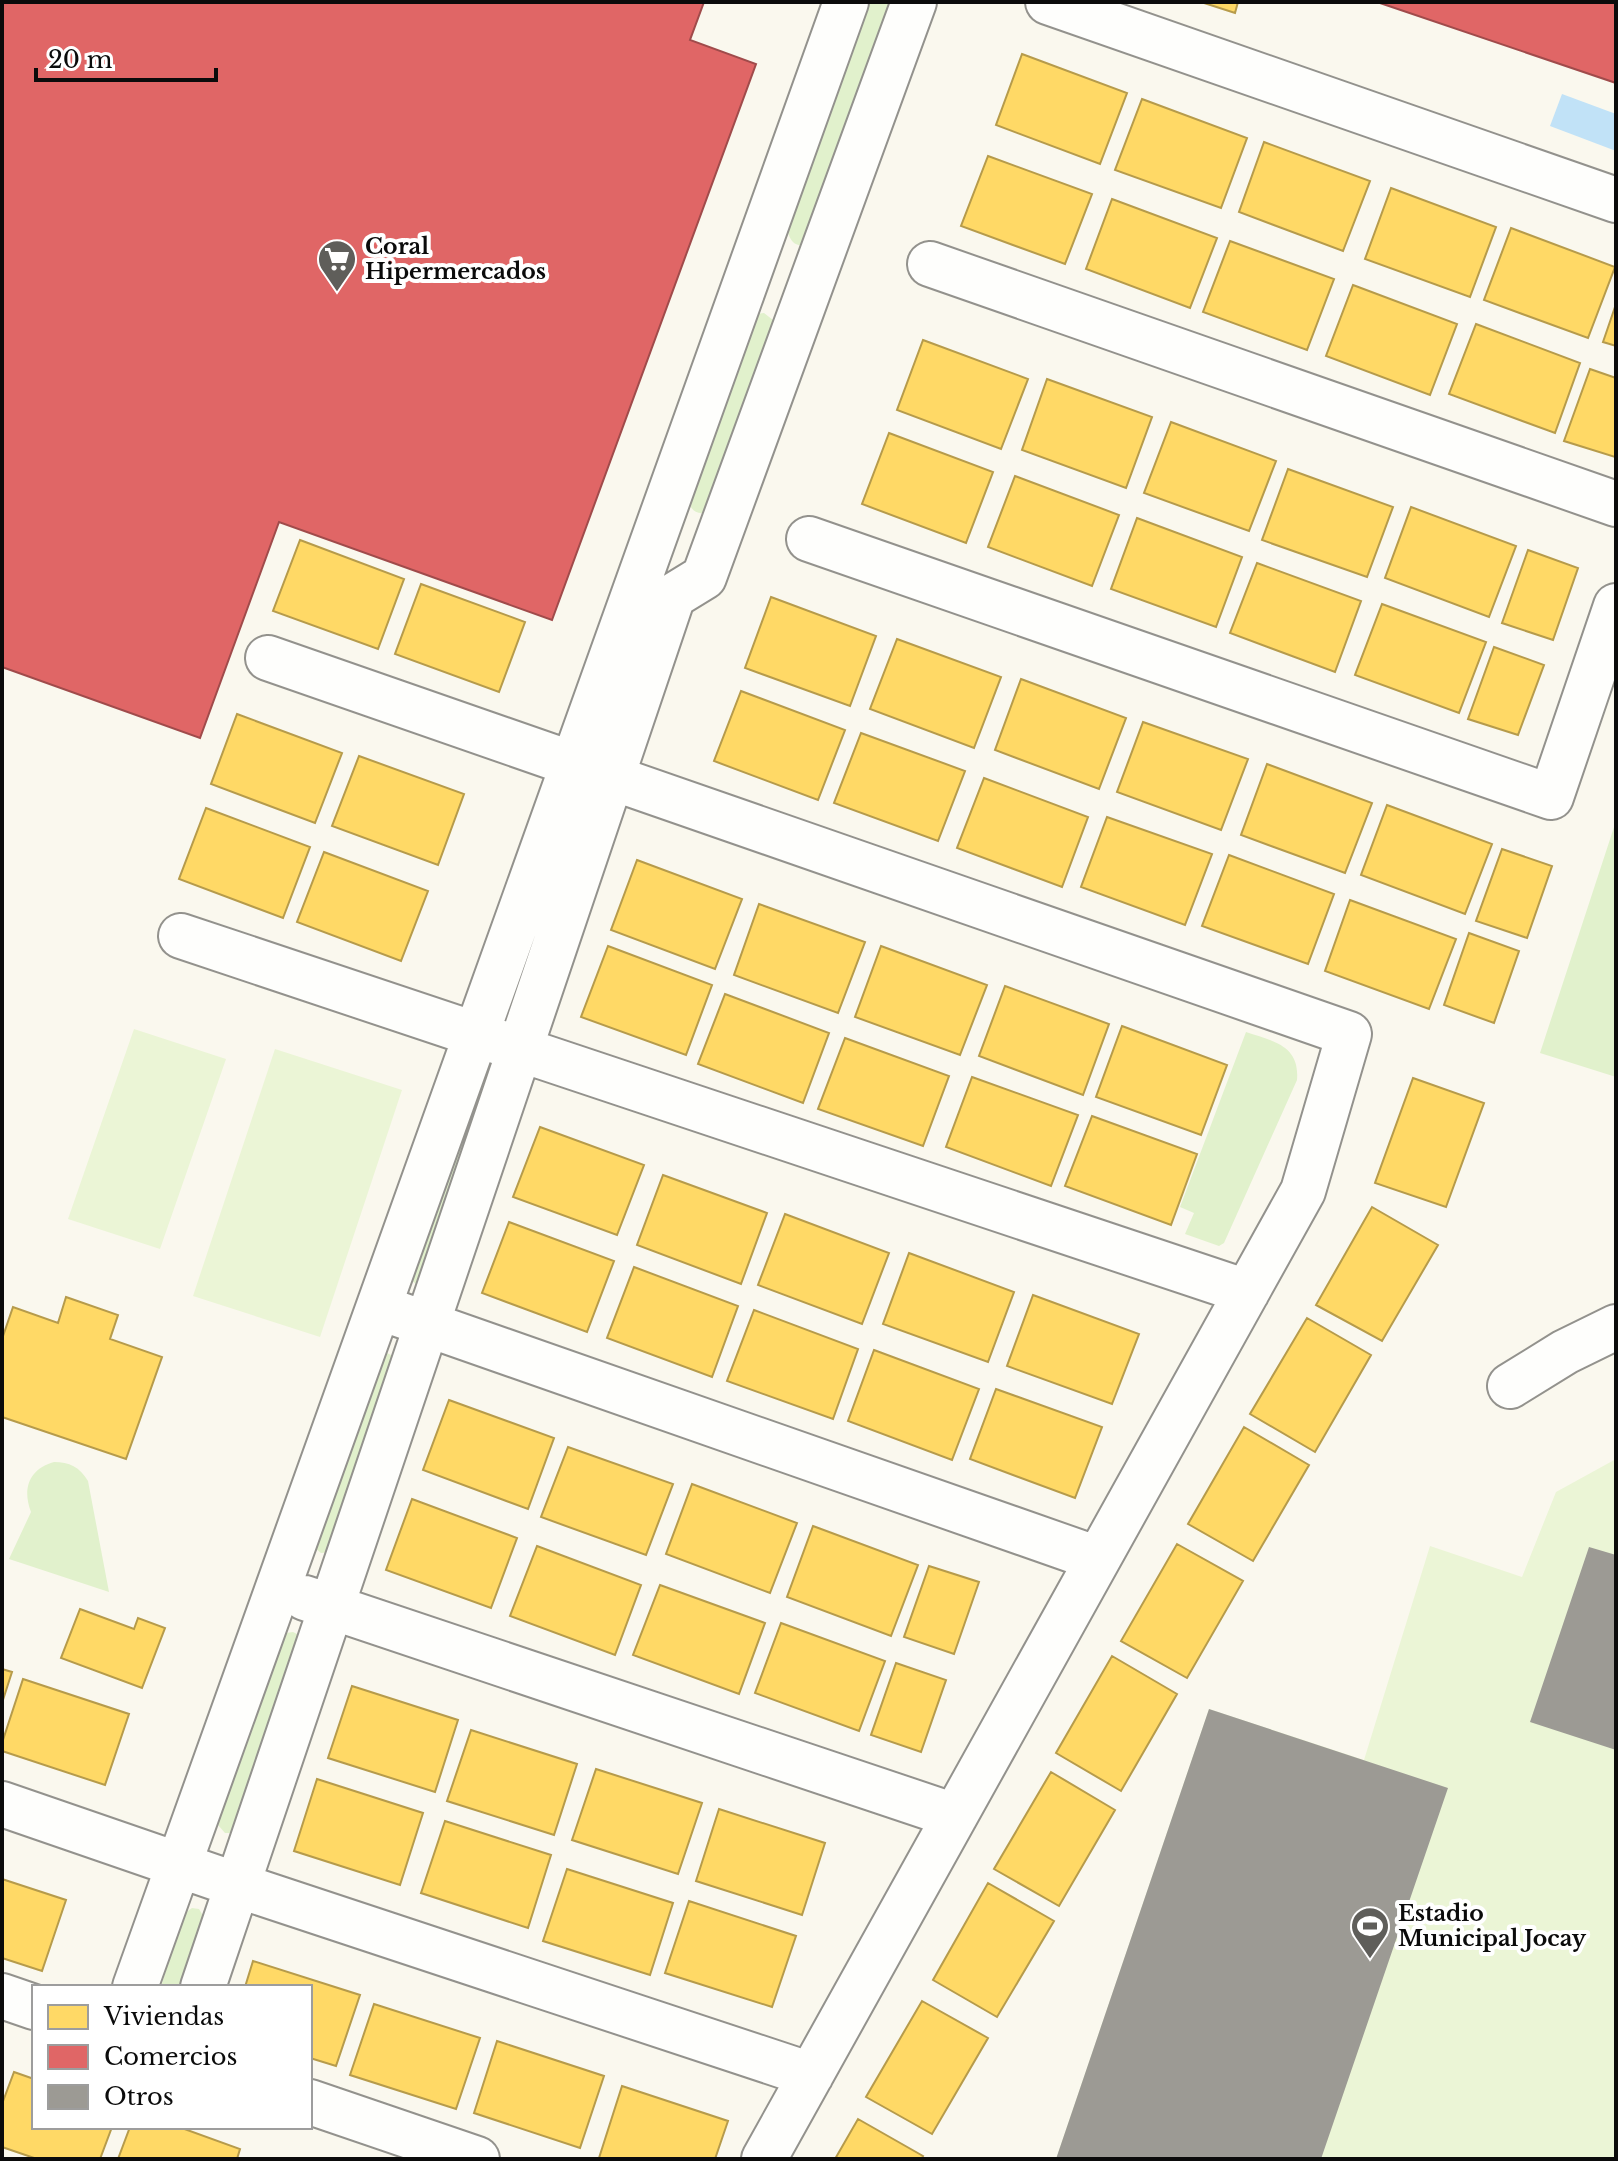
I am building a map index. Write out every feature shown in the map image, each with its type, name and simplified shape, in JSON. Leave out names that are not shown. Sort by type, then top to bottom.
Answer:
[{"type":"street","points":[[204,1985],[521,1048],[593,771],[750,272],[846,2]]},
{"type":"street","points":[[136,1985],[476,1035],[673,596],[704,577],[914,2]]},
{"type":"street","points":[[1048,2],[1616,200]]},
{"type":"street","points":[[930,264],[1616,504]]},
{"type":"street","points":[[750,272],[809,289]]},
{"type":"street","points":[[809,539],[1551,797],[1616,606]]},
{"type":"street","points":[[268,658],[1349,1034],[1303,1191],[764,2159]]},
{"type":"street","points":[[181,936],[1247,1292]]},
{"type":"street","points":[[379,1306],[1098,1559]]},
{"type":"street","points":[[1510,1386],[1565,1352],[1616,1327]]},
{"type":"street","points":[[277,1589],[955,1816]]},
{"type":"street","points":[[2,1804],[811,2075]]},
{"type":"street","points":[[2,1996],[32,2006]]},
{"type":"street","points":[[312,2103],[477,2159]]},
{"type":"green space","points":[[865,2],[889,2],[811,237],[804,245],[798,245],[788,233]]},
{"type":"green space","points":[[764,313],[773,320],[773,327],[704,513],[698,513],[688,501],[756,314]]},
{"type":"green space","points":[[1616,821],[1616,1077],[1540,1053]]},
{"type":"green space","points":[[134,1029],[226,1059],[160,1249],[68,1219]]},
{"type":"green space","points":[[1246,1032],[1283,1046],[1294,1059],[1297,1080],[1224,1243],[1219,1246],[1185,1234],[1194,1213],[1180,1207]]},
{"type":"green space","points":[[275,1049],[402,1090],[320,1337],[193,1296]]},
{"type":"green space","points":[[480,1083],[491,1087],[424,1284],[416,1284],[410,1279]]},
{"type":"green space","points":[[385,1352],[395,1357],[332,1552],[321,1553],[315,1548]]},
{"type":"green space","name":"Estadio Municipal Jocay","points":[[1616,1459],[1616,2159],[1056,2159],[1209,1709],[1364,1760],[1430,1546],[1522,1577],[1556,1492]]},
{"type":"green space","points":[[54,1462],[74,1466],[88,1481],[109,1592],[9,1559],[31,1512],[27,1495],[30,1481],[45,1465]]},
{"type":"green space","points":[[286,1633],[301,1636],[233,1833],[225,1833],[218,1821],[281,1639]]},
{"type":"green space","points":[[192,1908],[199,1909],[205,1919],[186,1985],[162,1985],[182,1915]]},
{"type":"water","points":[[1562,94],[1616,114],[1616,151],[1550,126]]},
{"type":"building: Viviendas","points":[[1201,2],[1238,2],[1235,13]]},
{"type":"building: Viviendas","points":[[1022,54],[1127,93],[1100,164],[996,125]]},
{"type":"building: Viviendas","points":[[1142,99],[1247,138],[1221,208],[1115,170]]},
{"type":"building: Viviendas","points":[[1264,142],[1370,181],[1343,251],[1239,212]]},
{"type":"building: Viviendas","points":[[988,156],[1092,194],[1065,264],[961,226]]},
{"type":"building: Viviendas","points":[[1391,188],[1496,227],[1470,297],[1365,259]]},
{"type":"building: Viviendas","points":[[1112,199],[1217,238],[1190,308],[1086,269]]},
{"type":"building: Viviendas","points":[[1511,228],[1615,267],[1588,338],[1484,300]]},
{"type":"building: Viviendas","points":[[1230,241],[1334,279],[1307,350],[1203,312]]},
{"type":"building: Viviendas","points":[[1353,285],[1457,324],[1430,395],[1326,356]]},
{"type":"building: Viviendas","points":[[1616,304],[1616,346],[1603,342]]},
{"type":"building: Viviendas","points":[[1476,324],[1580,363],[1555,433],[1449,394]]},
{"type":"building: Viviendas","points":[[923,340],[1028,379],[1001,449],[897,410]]},
{"type":"building: Viviendas","points":[[1590,369],[1616,378],[1615,457],[1564,441]]},
{"type":"building: Viviendas","points":[[1047,379],[1152,417],[1126,488],[1022,450]]},
{"type":"building: Viviendas","points":[[1171,422],[1276,461],[1249,531],[1144,493]]},
{"type":"building: Viviendas","points":[[889,433],[993,472],[966,543],[862,504]]},
{"type":"building: Viviendas","points":[[1288,469],[1393,507],[1367,577],[1262,540]]},
{"type":"building: Viviendas","points":[[1015,476],[1119,515],[1092,586],[988,547]]},
{"type":"building: Viviendas","points":[[1411,507],[1516,546],[1489,617],[1385,578]]},
{"type":"building: Viviendas","points":[[1137,518],[1242,557],[1216,627],[1111,589]]},
{"type":"building: Viviendas","points":[[300,540],[404,579],[378,649],[273,611]]},
{"type":"building: Viviendas","points":[[1528,550],[1578,568],[1553,640],[1502,623]]},
{"type":"building: Viviendas","points":[[1257,563],[1361,601],[1335,672],[1230,633]]},
{"type":"building: Viviendas","points":[[421,584],[525,622],[499,692],[395,654]]},
{"type":"building: Viviendas","points":[[771,597],[876,636],[850,706],[745,668]]},
{"type":"building: Viviendas","points":[[1382,604],[1486,642],[1459,713],[1355,675]]},
{"type":"building: Viviendas","points":[[897,639],[1001,677],[974,748],[870,709]]},
{"type":"building: Viviendas","points":[[1494,647],[1544,665],[1518,735],[1468,719]]},
{"type":"building: Viviendas","points":[[1021,679],[1126,718],[1099,789],[995,750]]},
{"type":"building: Viviendas","points":[[741,691],[845,730],[818,800],[714,761]]},
{"type":"building: Viviendas","points":[[237,714],[342,753],[315,823],[211,784]]},
{"type":"building: Viviendas","points":[[1143,722],[1248,759],[1221,830],[1117,792]]},
{"type":"building: Viviendas","points":[[861,733],[965,771],[938,841],[834,803]]},
{"type":"building: Viviendas","points":[[359,756],[464,794],[438,865],[332,826]]},
{"type":"building: Viviendas","points":[[1267,764],[1372,803],[1345,873],[1241,835]]},
{"type":"building: Viviendas","points":[[984,778],[1088,817],[1062,887],[957,848]]},
{"type":"building: Viviendas","points":[[1387,805],[1492,844],[1465,914],[1361,875]]},
{"type":"building: Viviendas","points":[[206,808],[310,847],[283,918],[179,879]]},
{"type":"building: Viviendas","points":[[1107,817],[1212,854],[1185,925],[1081,887]]},
{"type":"building: Viviendas","points":[[1502,849],[1552,866],[1527,938],[1476,921]]},
{"type":"building: Viviendas","points":[[324,852],[428,891],[401,961],[297,922]]},
{"type":"building: Viviendas","points":[[1229,855],[1334,894],[1308,964],[1202,926]]},
{"type":"building: Viviendas","points":[[637,860],[742,899],[715,969],[611,930]]},
{"type":"building: Viviendas","points":[[1350,900],[1456,939],[1429,1009],[1325,971]]},
{"type":"building: Viviendas","points":[[759,904],[865,942],[838,1013],[734,975]]},
{"type":"building: Viviendas","points":[[1469,933],[1519,951],[1494,1023],[1444,1005]]},
{"type":"building: Viviendas","points":[[608,946],[712,985],[686,1055],[581,1017]]},
{"type":"building: Viviendas","points":[[881,946],[987,985],[960,1055],[855,1017]]},
{"type":"building: Viviendas","points":[[1005,986],[1109,1024],[1083,1095],[979,1056]]},
{"type":"building: Viviendas","points":[[725,994],[829,1033],[803,1103],[698,1064]]},
{"type":"building: Viviendas","points":[[1122,1026],[1227,1065],[1201,1135],[1096,1097]]},
{"type":"building: Viviendas","points":[[845,1038],[949,1076],[923,1146],[818,1109]]},
{"type":"building: Viviendas","points":[[972,1077],[1078,1115],[1051,1186],[946,1147]]},
{"type":"building: Viviendas","points":[[1413,1078],[1484,1103],[1446,1207],[1375,1183]]},
{"type":"building: Viviendas","points":[[1092,1116],[1197,1154],[1171,1225],[1065,1186]]},
{"type":"building: Viviendas","points":[[540,1127],[644,1165],[617,1235],[513,1197]]},
{"type":"building: Viviendas","points":[[663,1175],[767,1213],[741,1284],[637,1245]]},
{"type":"building: Viviendas","points":[[1372,1207],[1438,1245],[1382,1341],[1316,1305]]},
{"type":"building: Viviendas","points":[[785,1214],[889,1253],[862,1324],[758,1285]]},
{"type":"building: Viviendas","points":[[509,1222],[614,1261],[587,1332],[482,1293]]},
{"type":"building: Viviendas","points":[[909,1253],[1014,1292],[988,1362],[883,1324]]},
{"type":"building: Viviendas","points":[[634,1267],[738,1306],[712,1377],[607,1338]]},
{"type":"building: Viviendas","points":[[1033,1295],[1139,1334],[1112,1404],[1007,1366]]},
{"type":"building: Viviendas","points":[[66,1297],[118,1315],[110,1339],[162,1357],[126,1459],[2,1417],[2,1339],[13,1307],[58,1323]]},
{"type":"building: Viviendas","points":[[754,1310],[858,1349],[833,1419],[727,1381]]},
{"type":"building: Viviendas","points":[[1307,1318],[1371,1355],[1315,1452],[1250,1414]]},
{"type":"building: Viviendas","points":[[874,1350],[979,1389],[952,1460],[848,1421]]},
{"type":"building: Viviendas","points":[[996,1389],[1102,1427],[1075,1498],[970,1459]]},
{"type":"building: Viviendas","points":[[449,1400],[554,1438],[528,1509],[423,1470]]},
{"type":"building: Viviendas","points":[[1244,1427],[1309,1465],[1253,1561],[1188,1524]]},
{"type":"building: Viviendas","points":[[568,1447],[673,1484],[646,1555],[541,1517]]},
{"type":"building: Viviendas","points":[[692,1484],[797,1523],[770,1593],[666,1554]]},
{"type":"building: Viviendas","points":[[412,1499],[517,1538],[491,1608],[386,1570]]},
{"type":"building: Viviendas","points":[[813,1526],[918,1565],[891,1636],[787,1597]]},
{"type":"building: Viviendas","points":[[1177,1544],[1243,1581],[1187,1678],[1121,1641]]},
{"type":"building: Viviendas","points":[[537,1546],[641,1585],[615,1655],[510,1616]]},
{"type":"building: Viviendas","points":[[929,1566],[979,1582],[954,1654],[904,1637]]},
{"type":"building: Viviendas","points":[[660,1585],[765,1623],[739,1694],[633,1655]]},
{"type":"building: Viviendas","points":[[80,1609],[134,1629],[138,1618],[165,1628],[142,1688],[61,1658]]},
{"type":"building: Viviendas","points":[[781,1623],[885,1661],[859,1731],[755,1693]]},
{"type":"building: Viviendas","points":[[1112,1656],[1177,1694],[1121,1791],[1056,1753]]},
{"type":"building: Viviendas","points":[[896,1663],[946,1680],[921,1752],[871,1735]]},
{"type":"building: Viviendas","points":[[2,1669],[12,1672],[2,1703]]},
{"type":"building: Viviendas","points":[[23,1679],[129,1714],[105,1785],[2,1751]]},
{"type":"building: Viviendas","points":[[352,1686],[458,1720],[435,1792],[328,1758]]},
{"type":"building: Viviendas","points":[[471,1730],[577,1764],[554,1835],[447,1801]]},
{"type":"building: Viviendas","points":[[596,1769],[702,1803],[678,1874],[572,1840]]},
{"type":"building: Viviendas","points":[[1051,1772],[1115,1810],[1059,1906],[994,1869]]},
{"type":"building: Viviendas","points":[[317,1779],[423,1813],[400,1885],[294,1851]]},
{"type":"building: Viviendas","points":[[719,1809],[825,1843],[802,1915],[696,1881]]},
{"type":"building: Viviendas","points":[[445,1821],[551,1855],[528,1928],[421,1893]]},
{"type":"building: Viviendas","points":[[567,1869],[673,1903],[650,1975],[543,1941]]},
{"type":"building: Viviendas","points":[[2,1879],[66,1900],[42,1971],[2,1958]]},
{"type":"building: Viviendas","points":[[988,1883],[1054,1921],[997,2017],[933,1980]]},
{"type":"building: Viviendas","points":[[689,1901],[796,1936],[772,2007],[665,1973]]},
{"type":"building: Viviendas","points":[[253,1961],[360,1995],[336,2066],[312,2059],[312,1985],[246,1985]]},
{"type":"building: Viviendas","points":[[922,2001],[988,2038],[932,2134],[866,2097]]},
{"type":"building: Viviendas","points":[[374,2004],[480,2038],[456,2109],[350,2075]]},
{"type":"building: Viviendas","points":[[497,2041],[604,2076],[580,2148],[474,2113]]},
{"type":"building: Viviendas","points":[[14,2072],[32,2078],[32,2129],[111,2129],[100,2159],[37,2159],[2,2147],[2,2104]]},
{"type":"building: Viviendas","points":[[622,2086],[728,2121],[715,2159],[599,2158]]},
{"type":"building: Viviendas","points":[[858,2119],[923,2156],[921,2159],[835,2159]]},
{"type":"building: Viviendas","points":[[129,2129],[185,2129],[240,2149],[237,2159],[118,2159]]},
{"type":"building: Comercios","name":"Coral Hipermercados","points":[[2,2],[704,2],[690,40],[756,64],[552,620],[279,522],[200,738],[2,667]]},
{"type":"building: Comercios","points":[[1377,2],[1616,2],[1616,83]]},
{"type":"building: Otros","points":[[1589,1547],[1616,1555],[1616,1750],[1530,1722]]},
{"type":"building: Otros","points":[[1209,1709],[1448,1788],[1321,2159],[1056,2159]]},
{"type":"place","name":"Coral Hipermercados","points":[[337,293]]},
{"type":"place","name":"Estadio Municipal Jocay","points":[[1370,1960]]}]
